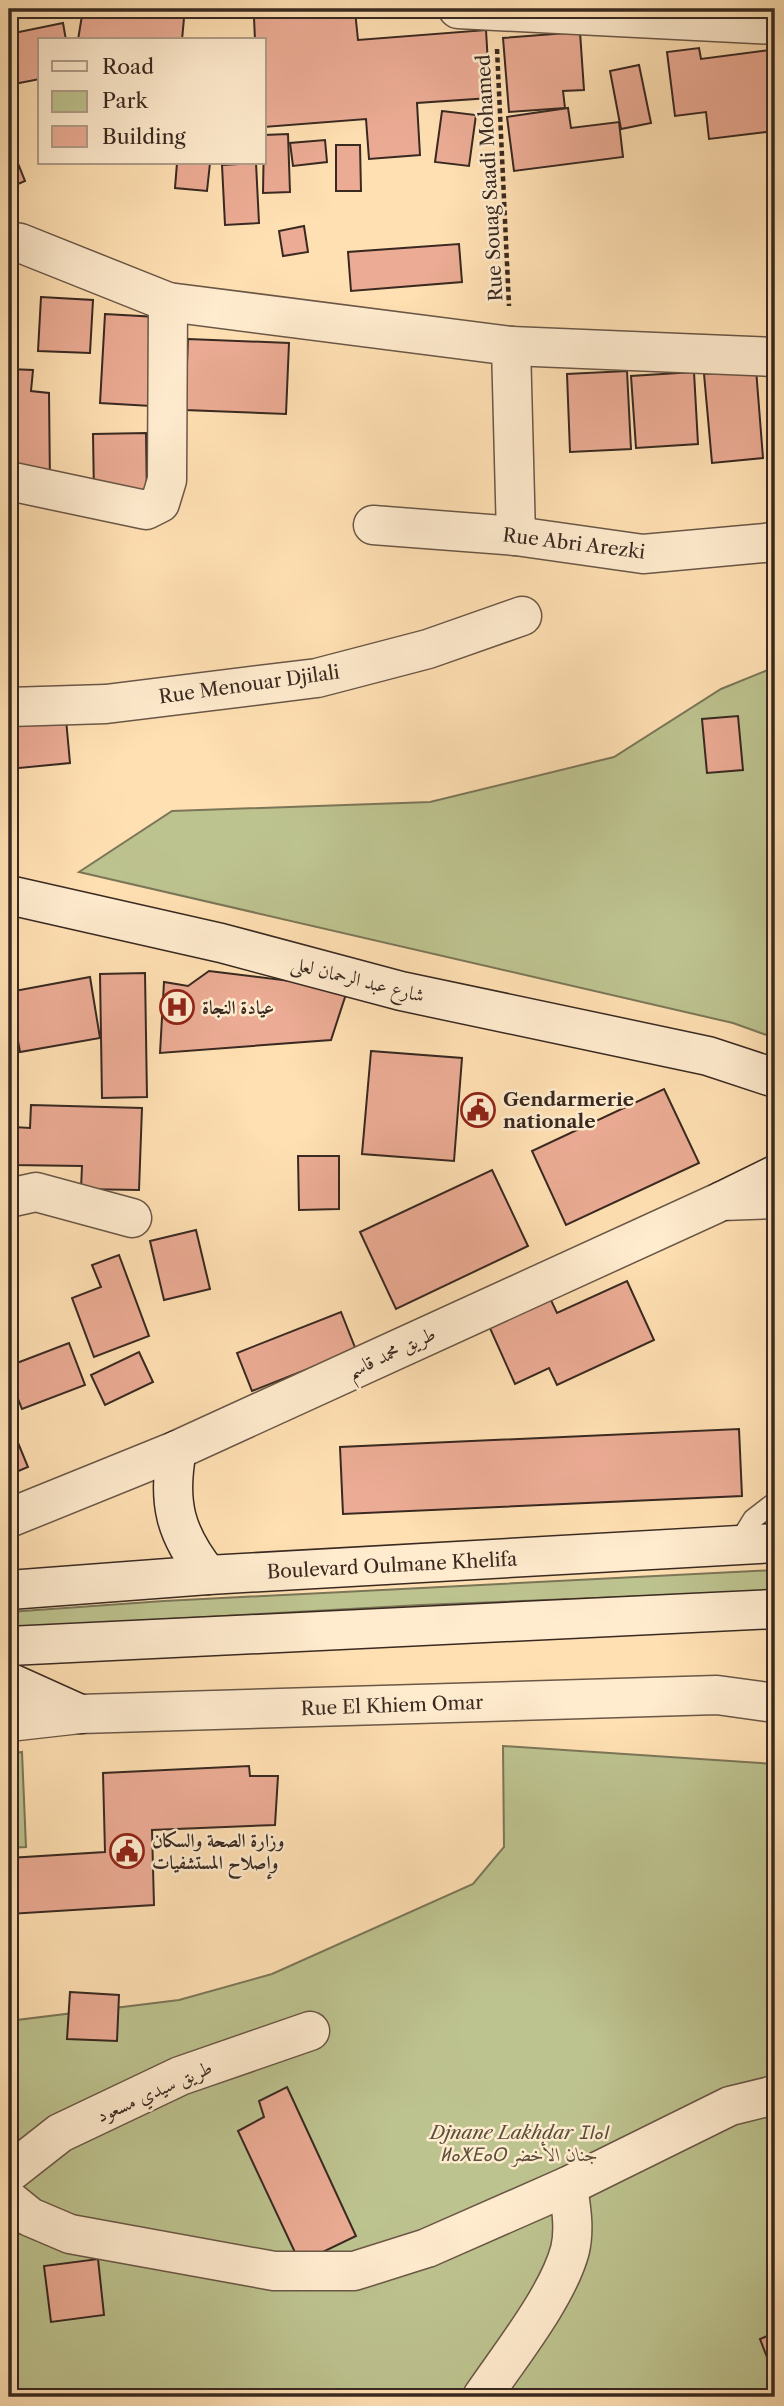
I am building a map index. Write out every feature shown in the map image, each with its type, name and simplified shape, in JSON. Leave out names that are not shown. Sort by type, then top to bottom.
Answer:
[{"type":"street","points":[[458,9],[775,25]]},
{"type":"street","points":[[9,242],[20,243],[168,302],[511,346],[775,356]]},
{"type":"street","points":[[9,481],[146,510],[160,503],[167,480],[168,302]]},
{"type":"street","points":[[511,346],[516,536]]},
{"type":"street","name":"Rue Abri Arezki","points":[[373,525],[516,536],[643,554],[775,542]]},
{"type":"street","name":"Rue Menouar Djilali","points":[[9,707],[106,704],[317,678],[428,649],[522,616]]},
{"type":"street","name":"شارع عبد الرحمان لعلى","points":[[9,895],[221,943],[401,991],[708,1056],[775,1078]]},
{"type":"street","name":"شارع عبد الرحمان لعلى","points":[[708,1056],[775,1101]]},
{"type":"street","points":[[9,1198],[36,1192],[132,1218]]},
{"type":"street","name":"طريق محمد قاسم","points":[[9,1518],[177,1450],[722,1201],[775,1193]]},
{"type":"street","points":[[177,1450],[172,1476],[173,1503],[179,1530],[191,1554],[208,1575]]},
{"type":"street","name":"Boulevard Oulmane Khelifa","points":[[9,1590],[208,1575],[775,1543]]},
{"type":"street","points":[[9,1646],[775,1609]]},
{"type":"street","points":[[9,1682],[79,1714]]},
{"type":"street","name":"Rue El Khiem Omar","points":[[9,1722],[79,1714],[717,1695],[775,1703]]},
{"type":"street","name":"طريق سيدي مسعود","points":[[9,2173],[60,2133],[180,2076],[310,2031]]},
{"type":"street","points":[[9,2200],[30,2217],[70,2234],[274,2271],[354,2271],[427,2248],[568,2186],[730,2106],[775,2095]]},
{"type":"street","points":[[482,2397],[555,2288],[570,2249],[573,2219],[568,2186]]},
{"type":"lane","points":[[737,1545],[753,1519],[775,1502]]},
{"type":"path","name":"Rue Souag Saadi Mohamed","points":[[495,12],[511,346]]},
{"type":"green space","points":[[775,667],[775,1038],[733,1023],[79,872],[172,811],[430,802],[614,757],[721,689]]},
{"type":"green space","points":[[775,1570],[775,1591],[421,1605],[9,1628],[9,1612],[164,1601]]},
{"type":"green space","name":"Djnane Lakhdar ⵊⵏⴰⵏ ⵍⴰⵅⴹⴰⵔ جنان الأخضر","points":[[503,1746],[775,1764],[775,2397],[9,2397],[9,2021],[179,2000],[272,1974],[473,1884],[504,1847]]},
{"type":"green space","points":[[22,1752],[26,1847],[9,1848],[9,1754]]},
{"type":"building","points":[[83,9],[113,9],[184,18],[182,38],[78,38]]},
{"type":"building","points":[[355,11],[358,40],[486,30],[490,98],[417,103],[420,155],[369,159],[366,119],[266,127],[266,38],[255,38],[254,18]]},
{"type":"building","points":[[63,23],[66,38],[38,38],[38,79],[9,85],[9,34]]},
{"type":"building","points":[[580,32],[584,90],[563,91],[565,108],[509,112],[503,38]]},
{"type":"building","points":[[699,48],[701,59],[770,50],[775,92],[775,131],[709,139],[706,112],[675,116],[667,52]]},
{"type":"building","points":[[639,65],[651,123],[621,129],[610,71]]},
{"type":"building","points":[[568,108],[571,128],[619,122],[623,157],[514,171],[507,117]]},
{"type":"building","points":[[442,111],[476,115],[469,166],[435,162]]},
{"type":"building","points":[[288,134],[290,192],[263,193],[266,135]]},
{"type":"building","points":[[325,140],[327,162],[293,166],[290,143]]},
{"type":"building","points":[[9,141],[25,181],[9,188]]},
{"type":"building","points":[[336,145],[360,145],[361,191],[336,191]]},
{"type":"building","points":[[177,164],[210,164],[207,191],[175,188]]},
{"type":"building","points":[[256,164],[259,223],[225,225],[222,165]]},
{"type":"building","points":[[304,226],[308,252],[283,256],[279,231]]},
{"type":"building","points":[[459,244],[462,282],[351,291],[348,252]]},
{"type":"building","points":[[41,297],[93,300],[90,353],[38,351]]},
{"type":"building","points":[[105,314],[157,317],[151,406],[100,403]]},
{"type":"building","points":[[188,339],[289,343],[286,414],[185,410]]},
{"type":"building","points":[[9,369],[33,370],[31,391],[49,393],[50,485],[9,475]]},
{"type":"building","points":[[756,369],[763,458],[712,463],[704,374]]},
{"type":"building","points":[[627,371],[631,449],[570,452],[567,374]]},
{"type":"building","points":[[694,372],[698,444],[636,448],[631,376]]},
{"type":"building","points":[[146,433],[147,501],[94,496],[93,434]]},
{"type":"building","points":[[738,716],[743,770],[707,773],[702,719]]},
{"type":"building","points":[[66,719],[70,763],[9,769],[9,725]]},
{"type":"building","points":[[209,971],[348,988],[331,1040],[160,1053],[164,982],[188,986]]},
{"type":"building","points":[[145,973],[147,1097],[102,1098],[100,974]]},
{"type":"building","points":[[90,977],[100,1038],[20,1052],[9,992]]},
{"type":"building","points":[[371,1051],[462,1058],[454,1161],[362,1154]]},
{"type":"building","points":[[664,1089],[699,1163],[566,1225],[532,1151]]},
{"type":"building","points":[[31,1105],[142,1108],[139,1190],[81,1189],[82,1166],[13,1165],[14,1127],[30,1128]]},
{"type":"building","points":[[298,1156],[339,1156],[339,1209],[299,1210]]},
{"type":"building","points":[[492,1170],[528,1246],[396,1309],[360,1232]]},
{"type":"building","points":[[196,1230],[210,1289],[164,1300],[150,1241]]},
{"type":"building","points":[[119,1255],[149,1336],[94,1357],[72,1298],[101,1287],[92,1265]]},
{"type":"building","points":[[627,1281],[654,1340],[557,1385],[549,1368],[515,1384],[489,1326],[550,1298],[557,1313]]},
{"type":"building","points":[[341,1312],[356,1350],[252,1391],[237,1353]]},
{"type":"building","points":[[69,1343],[85,1385],[22,1409],[9,1376],[9,1366]]},
{"type":"building","points":[[139,1352],[153,1382],[105,1405],[91,1375]]},
{"type":"building","points":[[9,1421],[28,1467],[9,1475]]},
{"type":"building","points":[[739,1429],[742,1496],[343,1514],[340,1447]]},
{"type":"building","points":[[249,1766],[250,1776],[278,1776],[275,1825],[152,1830],[154,1905],[9,1914],[9,1858],[105,1852],[103,1773]]},
{"type":"building","points":[[70,1992],[119,1995],[117,2041],[67,2039]]},
{"type":"building","points":[[287,2087],[356,2236],[300,2263],[238,2131],[264,2117],[259,2101]]},
{"type":"building","points":[[98,2259],[104,2315],[51,2322],[44,2266]]},
{"type":"building","points":[[775,2333],[775,2378],[760,2339]]},
{"type":"place","name":"عيادة النجاة","points":[[177,1007]]},
{"type":"place","name":"Gendarmerie nationale","points":[[478,1110]]},
{"type":"place","name":"وزارة الصحة والسكان وإصلاح المستشفيات","points":[[127,1851]]}]
